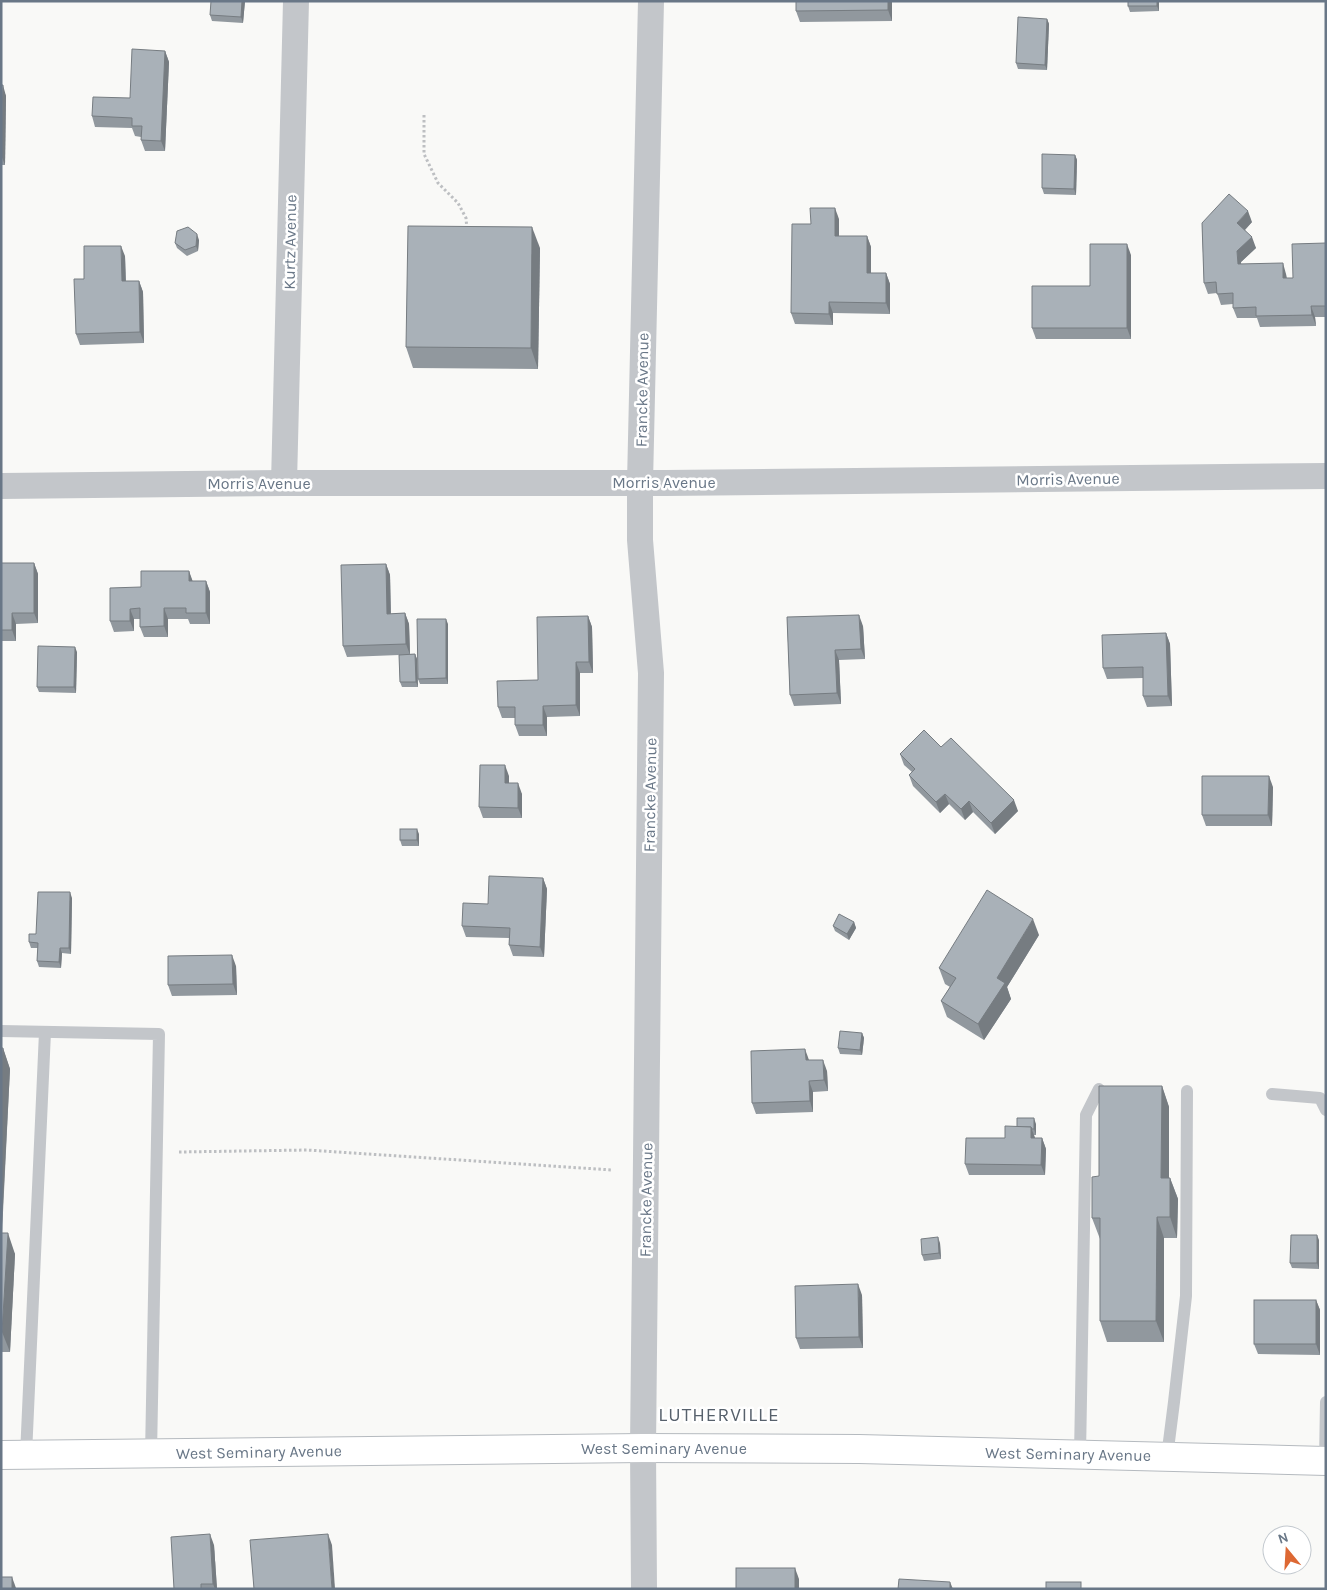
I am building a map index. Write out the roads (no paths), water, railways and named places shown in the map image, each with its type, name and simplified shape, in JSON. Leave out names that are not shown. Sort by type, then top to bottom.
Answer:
[{"type":"main road","name":"West Seminary Avenue","points":[[14,1455],[643,1448],[859,1449],[1325,1461]]},
{"type":"street","name":"Kurtz Avenue","points":[[284,483],[296,1]]},
{"type":"street","name":"Francke Avenue","points":[[644,1589],[643,1448],[651,673],[640,540],[640,483],[652,1]]},
{"type":"street","name":"Morris Avenue","points":[[1,486],[284,483],[640,483],[1326,476]]},
{"type":"lane","points":[[1,1031],[159,1034],[151,1454]]},
{"type":"lane","points":[[14,1455],[45,1032]]},
{"type":"lane","points":[[1080,1455],[1086,1115],[1099,1089]]},
{"type":"lane","points":[[1167,1457],[1186,1296],[1187,1091]]},
{"type":"lane","points":[[1272,1094],[1320,1098],[1326,1110]]},
{"type":"lane","points":[[1325,1461],[1326,1402]]},
{"type":"district","name":"LUTHERVILLE","points":[[719,1415]]}]
